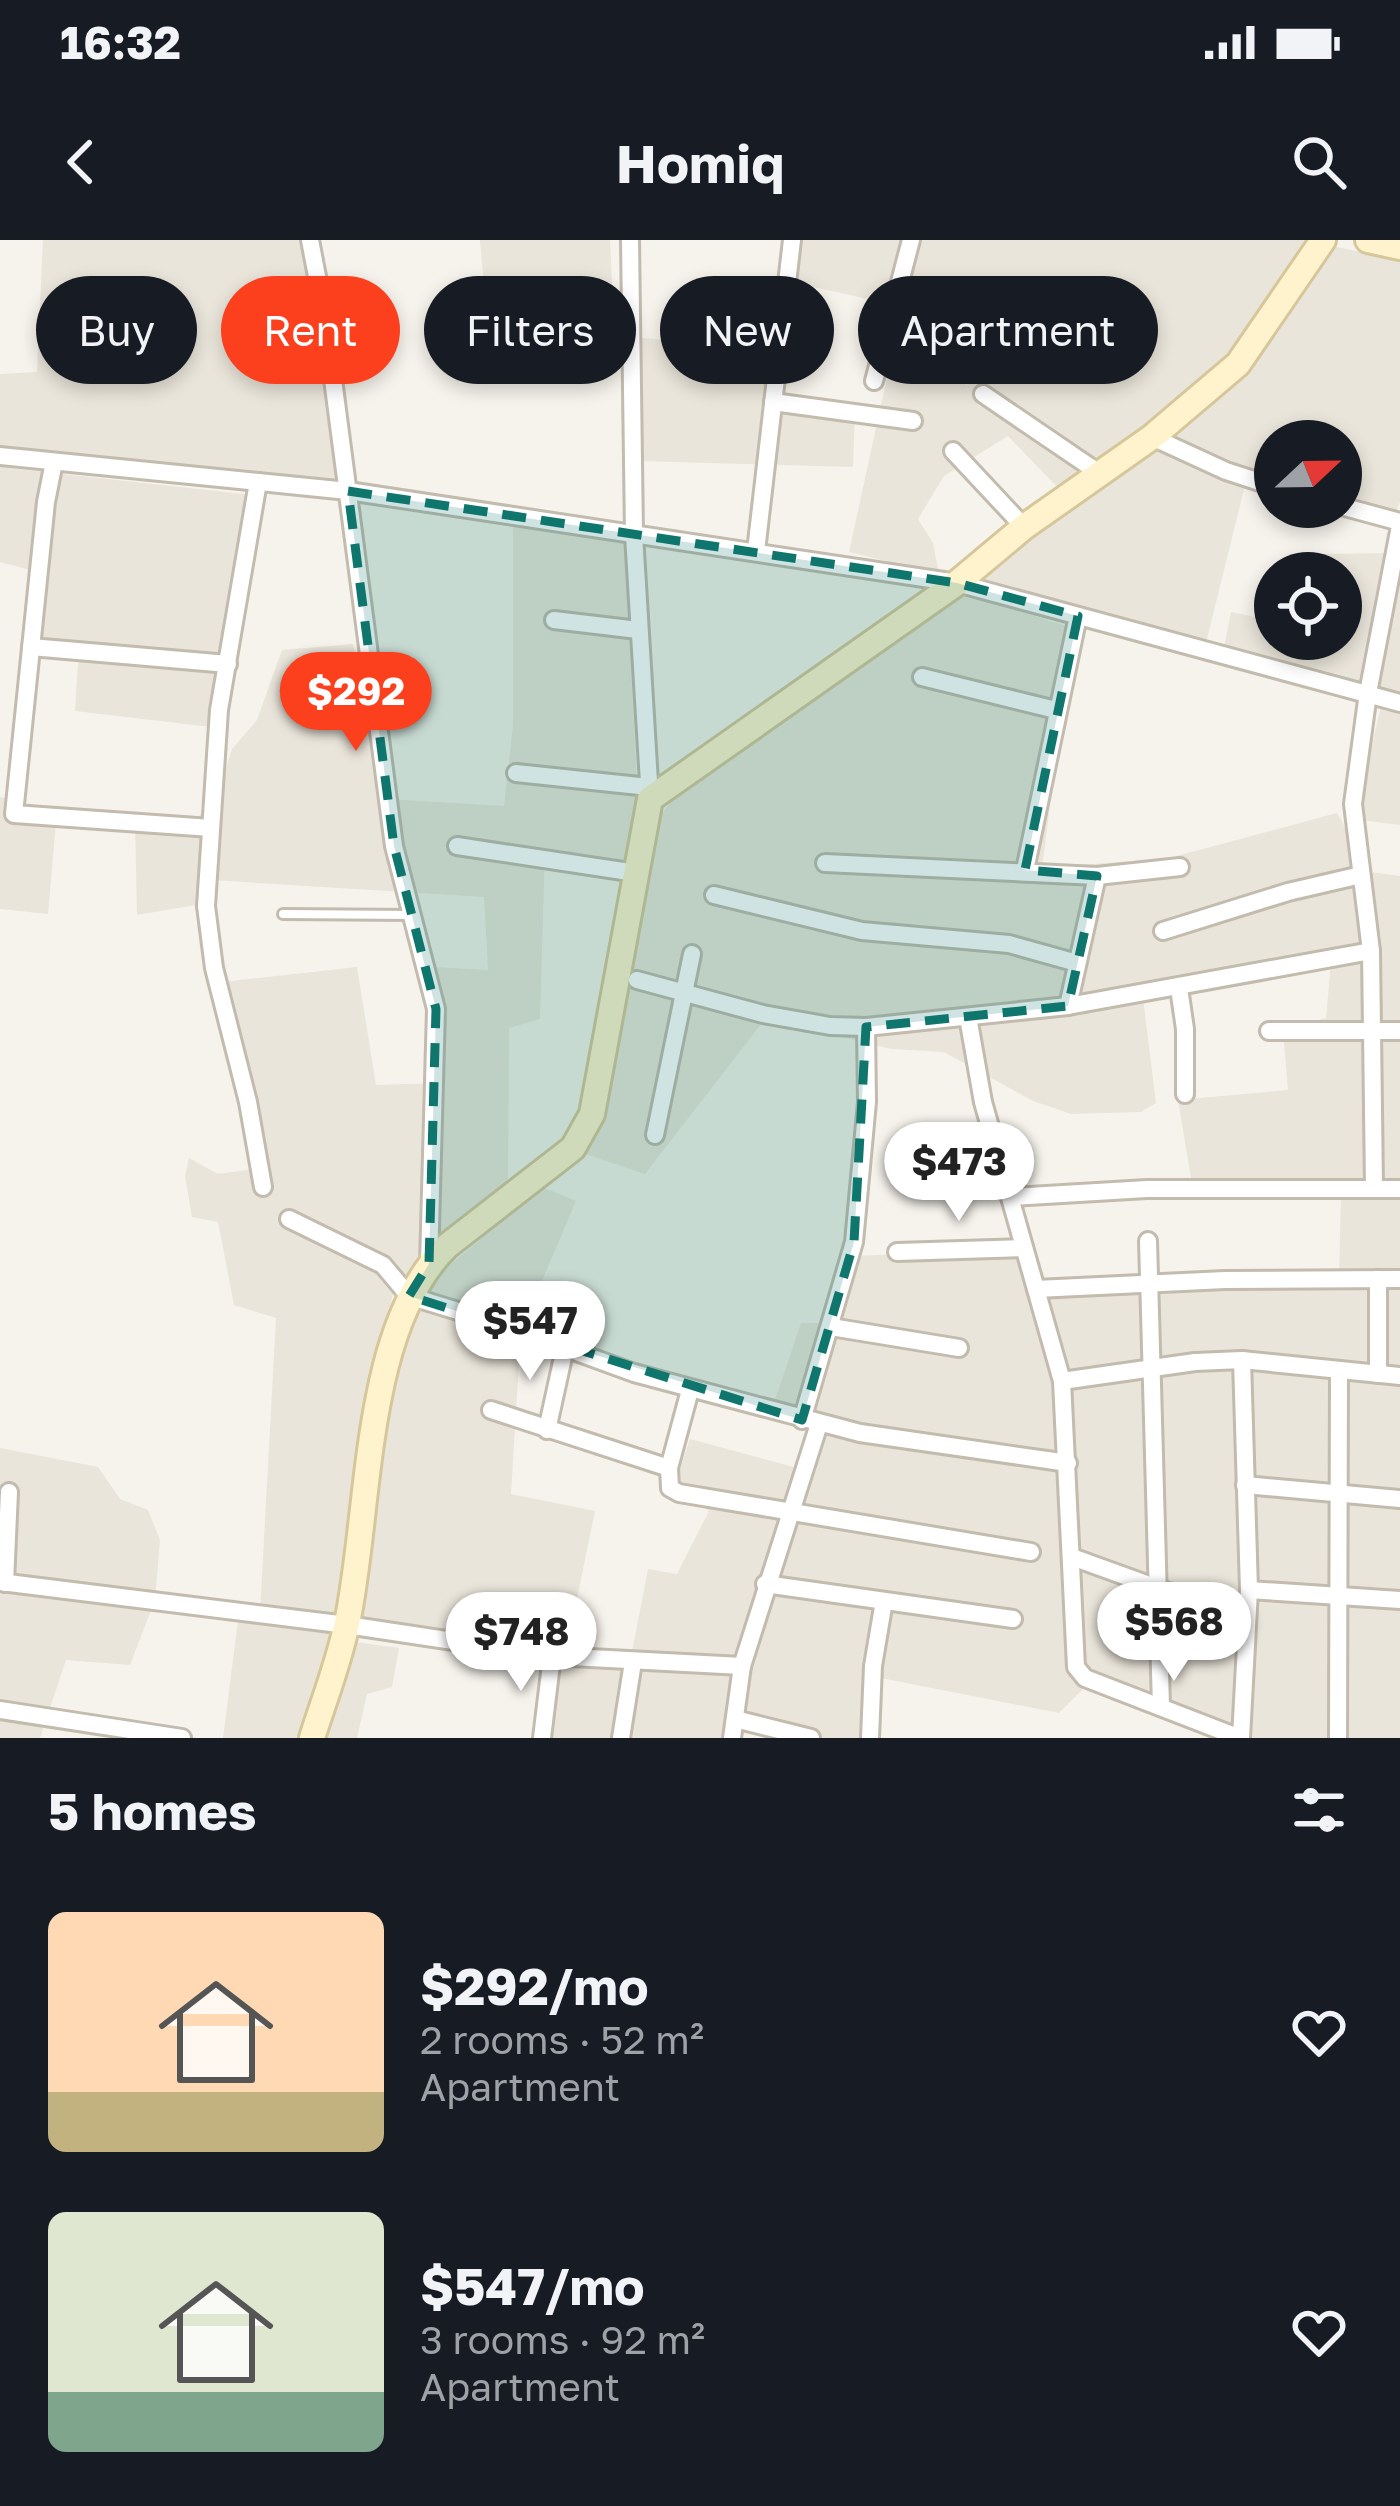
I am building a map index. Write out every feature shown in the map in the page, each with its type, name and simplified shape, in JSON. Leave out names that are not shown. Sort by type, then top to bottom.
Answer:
[{"type":"street","points":[[310,240],[394,846],[436,1009],[429,1264]]},
{"type":"street","points":[[312,1738],[347,1624],[385,1369],[409,1296],[429,1264],[573,1148],[592,1114],[650,793],[634,535],[629,240]]},
{"type":"street","points":[[756,551],[792,240]]},
{"type":"street","points":[[902,276],[911,240]]},
{"type":"street","points":[[516,773],[650,793],[957,583],[1024,527],[1152,437],[1238,364],[1323,240]]},
{"type":"street","points":[[1368,240],[1400,247]]},
{"type":"street","points":[[982,394],[1102,475]]},
{"type":"street","points":[[773,402],[913,421]]},
{"type":"street","points":[[1152,437],[1254,480]]},
{"type":"street","points":[[953,451],[1024,527]]},
{"type":"street","points":[[0,456],[348,491],[957,583],[1400,703]]},
{"type":"street","points":[[54,462],[7,813],[211,828]]},
{"type":"street","points":[[258,482],[219,710],[206,906],[214,968],[248,1102],[262,1187]]},
{"type":"street","points":[[1362,512],[1400,524],[1393,607],[1368,693],[1353,804],[1371,951],[1374,1188]]},
{"type":"street","points":[[1025,871],[1078,616]]},
{"type":"street","points":[[554,620],[638,630]]},
{"type":"street","points":[[31,647],[228,664]]},
{"type":"street","points":[[922,677],[1056,710]]},
{"type":"street","points":[[457,846],[636,873]]},
{"type":"street","points":[[825,863],[1097,876],[1180,867]]},
{"type":"street","points":[[1163,931],[1361,875]]},
{"type":"street","points":[[1069,1006],[1097,876]]},
{"type":"street","points":[[714,895],[862,931],[1009,944],[1076,963]]},
{"type":"street","points":[[638,980],[763,1014],[866,1027],[1069,1006],[1371,951]]},
{"type":"street","points":[[655,1135],[692,954]]},
{"type":"street","points":[[1179,988],[1185,1029],[1185,1094]]},
{"type":"street","points":[[968,1017],[983,1102],[1061,1381],[1079,1673],[1241,1738],[1249,1590],[1242,1360]]},
{"type":"street","points":[[731,1738],[742,1666],[790,1514],[854,1242],[867,1102],[866,1027]]},
{"type":"street","points":[[1269,1031],[1400,1031]]},
{"type":"street","points":[[1010,1197],[1147,1189],[1400,1189]]},
{"type":"street","points":[[289,1220],[383,1265],[409,1296],[690,1390],[905,1441],[1068,1463]]},
{"type":"street","points":[[1148,1241],[1161,1707]]},
{"type":"street","points":[[897,1252],[1024,1248]]},
{"type":"street","points":[[1378,1279],[1378,1374]]},
{"type":"street","points":[[1036,1289],[1400,1279]]},
{"type":"street","points":[[831,1327],[959,1348]]},
{"type":"street","points":[[547,1430],[565,1348]]},
{"type":"street","points":[[1061,1381],[1242,1360],[1400,1376]]},
{"type":"street","points":[[1338,1738],[1339,1370]]},
{"type":"street","points":[[690,1390],[669,1468],[672,1490],[1031,1552]]},
{"type":"street","points":[[491,1410],[669,1468]]},
{"type":"street","points":[[1245,1486],[1400,1499]]},
{"type":"street","points":[[9,1492],[3,1582],[347,1624],[552,1656],[742,1666]]},
{"type":"street","points":[[1072,1557],[1246,1620]]},
{"type":"street","points":[[766,1584],[1013,1619]]},
{"type":"street","points":[[1249,1590],[1400,1600]]},
{"type":"street","points":[[870,1738],[873,1666],[884,1601]]},
{"type":"street","points":[[542,1738],[552,1656]]},
{"type":"street","points":[[621,1738],[633,1662]]},
{"type":"street","points":[[0,1710],[104,1733],[182,1738]]},
{"type":"street","points":[[735,1719],[811,1738]]},
{"type":"lane","points":[[283,914],[412,915]]},
{"type":"highlighted area","points":[[348,491],[957,583],[1078,616],[1025,870],[1097,876],[1068,1006],[866,1027],[854,1242],[802,1420],[409,1296],[429,1264],[436,1009],[394,846]]},
{"type":"shaded area","points":[[43,240],[313,240],[317,276],[221,276],[221,384],[328,384],[339,483],[0,446],[0,374],[36,372],[36,384],[197,384],[197,276],[41,276]]},
{"type":"shaded area","points":[[480,240],[610,240],[612,276],[483,276]]},
{"type":"shaded area","points":[[794,240],[1303,240],[1400,260],[1400,502],[1393,519],[1362,510],[1362,420],[1254,420],[1254,479],[1247,477],[1205,647],[959,578],[1061,491],[1008,436],[944,476],[918,519],[933,543],[939,574],[849,552],[886,384],[1158,384],[1158,276],[858,276],[858,297],[834,292],[834,276],[791,276]]},
{"type":"shaded area","points":[[636,337],[660,340],[660,384],[768,384],[764,402],[855,412],[853,467],[638,461]]},
{"type":"shaded area","points":[[0,467],[252,495],[211,727],[75,711],[78,662],[32,653],[34,571],[0,562]]},
{"type":"shaded area","points":[[513,524],[624,539],[638,800],[635,862],[545,849],[540,1019],[509,1028],[508,1191],[442,1240],[393,1294],[362,1436],[331,1653],[305,1738],[223,1738],[239,1613],[260,1613],[276,1318],[234,1305],[218,1222],[192,1217],[185,1176],[189,1158],[218,1174],[268,1167],[263,1126],[227,1022],[222,982],[357,967],[376,1085],[435,1083],[434,967],[488,970],[484,897],[212,880],[201,904],[137,915],[135,821],[196,820],[218,793],[232,749],[257,720],[282,650],[353,644],[387,799],[504,806],[513,725]]},
{"type":"shaded area","points":[[1362,553],[1400,553],[1400,825],[1361,820],[1363,785],[1383,697],[1265,660],[1362,660]]},
{"type":"shaded area","points":[[950,590],[1073,628],[1042,868],[1169,858],[1337,813],[1370,872],[1400,876],[1400,1738],[1233,1738],[1173,1707],[1084,1688],[1059,1713],[881,1678],[873,1738],[808,1738],[740,1722],[735,1738],[544,1738],[551,1665],[354,1631],[385,1396],[402,1330],[443,1271],[542,1187],[576,1201],[521,1330],[511,1494],[595,1511],[567,1647],[631,1657],[648,1569],[677,1574],[709,1511],[674,1486],[690,1439],[797,1468],[815,1424],[773,1406],[801,1323],[823,1323],[851,1256],[1017,1250],[1042,1293],[1339,1278],[1341,1195],[1193,1190],[1178,1100],[1288,1090],[1283,1030],[1326,1018],[1331,964],[1143,998],[1156,1103],[1141,1112],[1071,1114],[1033,1101],[944,1052],[891,1049],[766,1018],[645,1174],[579,1152],[654,824],[688,780]]},
{"type":"shaded area","points":[[1231,612],[1254,617],[1254,656],[1224,647]]},
{"type":"shaded area","points":[[0,797],[57,810],[48,914],[0,909]]},
{"type":"shaded area","points":[[0,1448],[98,1467],[120,1499],[148,1510],[160,1540],[155,1600],[130,1665],[66,1660],[40,1738],[0,1738]]},
{"type":"shaded area","points":[[348,1641],[399,1648],[392,1687],[367,1694],[357,1738],[323,1738]]}]
